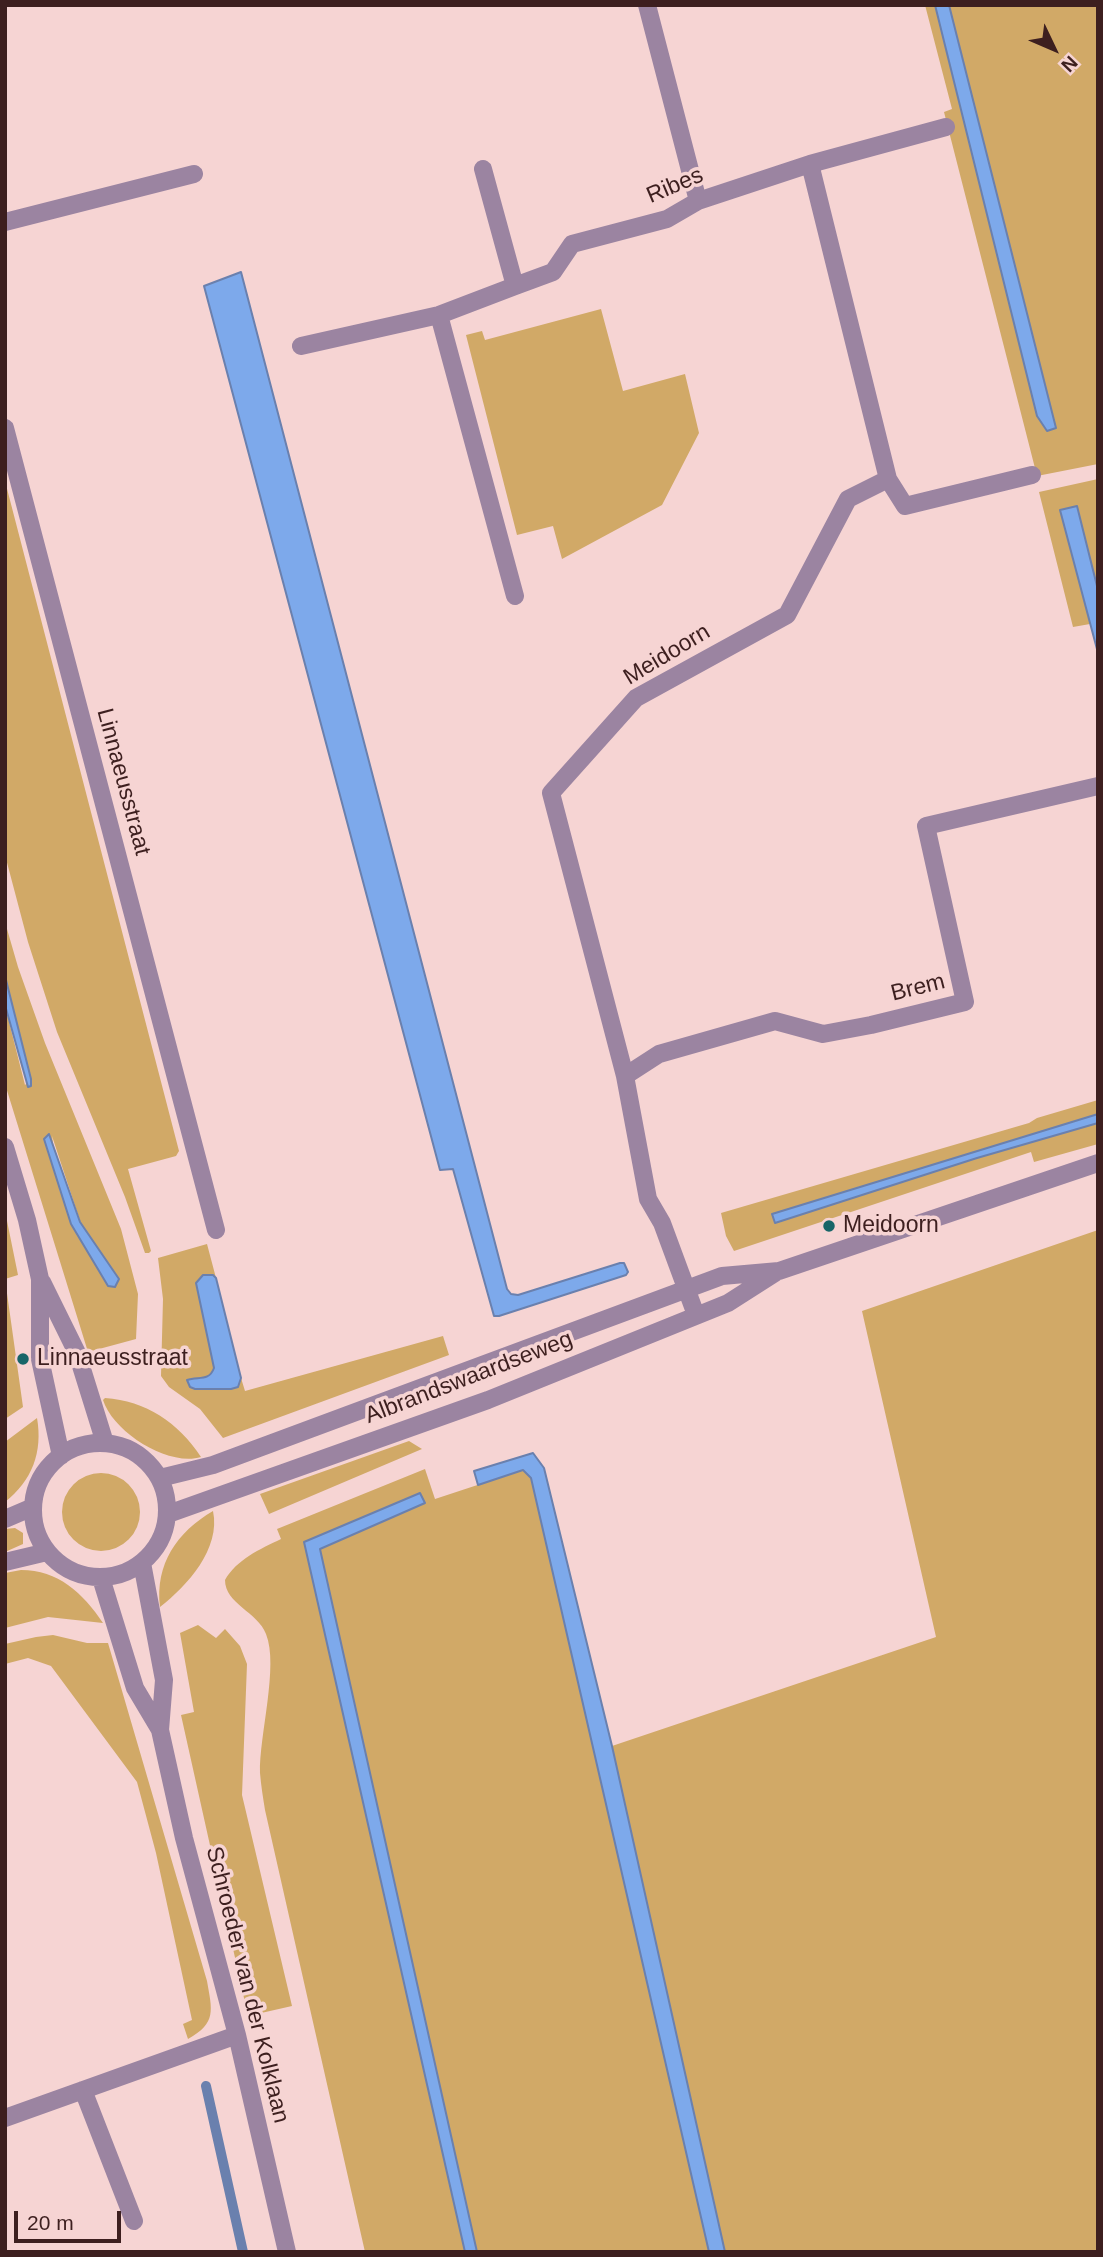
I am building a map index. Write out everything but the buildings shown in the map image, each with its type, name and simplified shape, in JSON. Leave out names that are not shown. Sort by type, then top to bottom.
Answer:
[{"type":"street","points":[[647,5],[698,201]]},
{"type":"street","name":"Ribes","points":[[301,346],[439,315],[553,272],[572,244],[667,219],[698,201],[810,164],[946,127]]},
{"type":"street","points":[[810,164],[888,479],[905,506],[1032,475]]},
{"type":"street","points":[[483,169],[515,286]]},
{"type":"street","points":[[5,222],[194,174]]},
{"type":"street","points":[[439,315],[515,596]]},
{"type":"street","name":"Linnaeusstraat","points":[[5,428],[216,1230]]},
{"type":"street","name":"Meidoorn","points":[[696,1315],[662,1223],[648,1199],[625,1076],[551,793],[636,698],[787,615],[848,499],[888,479]]},
{"type":"street","name":"Brem","points":[[625,1076],[659,1054],[775,1021],[823,1034],[965,1002],[926,826],[1098,786]]},
{"type":"street","points":[[5,1147],[27,1220],[40,1279],[40,1359],[61,1456]]},
{"type":"street","name":"Albrandswaardseweg","points":[[168,1514],[488,1400],[728,1303],[779,1271],[1098,1163]]},
{"type":"street","name":"Albrandswaardseweg","points":[[160,1478],[214,1465],[722,1276],[779,1271]]},
{"type":"street","points":[[40,1279],[77,1353],[105,1443]]},
{"type":"street","points":[[105,1443],[117,1445],[146,1461],[165,1489],[168,1514],[160,1541],[142,1563],[123,1574],[101,1578],[71,1571],[47,1552],[37,1535],[33,1507],[41,1478],[61,1456],[86,1444],[105,1443]]},
{"type":"street","points":[[5,1519],[33,1507]]},
{"type":"street","points":[[5,1562],[47,1552]]},
{"type":"street","name":"Schroeder van der Kolklaan","points":[[142,1563],[164,1680],[160,1730],[184,1838],[237,2035],[287,2252]]},
{"type":"street","name":"Schroeder van der Kolklaan","points":[[101,1578],[135,1688],[160,1730]]},
{"type":"street","points":[[5,2118],[237,2035]]},
{"type":"street","points":[[83,2090],[134,2221]]},
{"type":"shaded area","points":[[925,5],[935,5],[1037,416],[1047,431],[1056,428],[949,5],[1098,5],[1098,464],[1037,476],[944,112],[952,109]]},
{"type":"shaded area","points":[[601,309],[623,391],[685,374],[699,433],[662,505],[562,559],[553,526],[517,535],[466,335],[482,331],[485,340]]},
{"type":"shaded area","points":[[1098,479],[1098,590],[1077,506],[1060,510],[1090,624],[1073,627],[1039,492]]},
{"type":"shaded area","points":[[5,481],[179,1151],[176,1156],[128,1169],[151,1251],[149,1253],[145,1253],[125,1197],[57,1032],[28,942],[5,855]]},
{"type":"shaded area","points":[[5,922],[45,1043],[121,1229],[138,1294],[136,1339],[88,1352],[5,1084],[5,1006],[25,1085],[31,1079],[5,976]],"holes":[[[52,1136],[82,1227],[60,1192]]]},
{"type":"shaded area","points":[[1098,1100],[1098,1114],[773,1215],[775,1222],[1098,1123],[1098,1144],[1034,1162],[1031,1152],[734,1251],[726,1236],[721,1213],[1029,1123],[1037,1118]]},
{"type":"shaded area","points":[[5,1211],[18,1275],[5,1279]]},
{"type":"shaded area","points":[[1098,1230],[1098,2252],[725,2252],[612,1746],[936,1637],[862,1311]]},
{"type":"shaded area","points":[[207,1244],[216,1278],[213,1275],[196,1283],[214,1368],[208,1377],[190,1379],[240,1383],[241,1378],[245,1391],[443,1336],[449,1355],[223,1438],[200,1409],[169,1387],[161,1376],[163,1299],[158,1258]]},
{"type":"shaded area","points":[[5,1279],[23,1407],[5,1419]]},
{"type":"shaded area","points":[[105,1398],[134,1404],[160,1415],[182,1433],[201,1457],[173,1457],[143,1444],[118,1424],[103,1400]]},
{"type":"shaded area","points":[[37,1418],[38,1443],[33,1465],[22,1485],[5,1502],[5,1442]]},
{"type":"shaded area","points":[[409,1441],[422,1449],[269,1514],[260,1494]]},
{"type":"shaded area","points":[[425,1469],[435,1499],[523,1470],[531,1478],[709,2252],[477,2252],[320,1549],[424,1503],[304,1542],[465,2252],[365,2252],[265,1810],[260,1773],[270,1682],[269,1648],[262,1626],[230,1595],[225,1580],[242,1561],[281,1539],[277,1529]]},
{"type":"shaded area","points":[[93,1473],[109,1473],[123,1479],[134,1490],[140,1504],[140,1520],[134,1534],[123,1545],[109,1551],[93,1551],[79,1545],[68,1534],[62,1520],[62,1504],[68,1490],[79,1479]]},
{"type":"shaded area","points":[[213,1511],[212,1539],[207,1553],[191,1577],[160,1607],[161,1577],[171,1551],[189,1529]]},
{"type":"shaded area","points":[[15,1528],[23,1533],[23,1544],[5,1552],[5,1529]]},
{"type":"shaded area","points":[[21,1570],[47,1574],[68,1585],[87,1602],[103,1623],[48,1617],[5,1628],[5,1573]]},
{"type":"shaded area","points":[[198,1625],[216,1638],[225,1629],[240,1646],[247,1664],[242,1795],[292,2006],[248,2016],[181,1715],[194,1712],[180,1633]]},
{"type":"shaded area","points":[[53,1635],[87,1643],[108,1643],[207,1981],[210,2015],[204,2027],[188,2039],[183,2024],[192,2020],[156,1853],[137,1782],[51,1666],[28,1658],[5,1664],[5,1644]]},
{"type":"water","points":[[935,5],[949,5],[1056,428],[1047,431],[1037,416]]},
{"type":"water","points":[[241,272],[507,1289],[511,1294],[518,1295],[620,1263],[624,1263],[628,1272],[626,1275],[499,1316],[494,1316],[453,1169],[440,1170],[204,286]]},
{"type":"water","points":[[1077,506],[1098,590],[1098,653],[1060,510]]},
{"type":"water","points":[[5,976],[31,1079],[31,1086],[28,1087],[5,1005]]},
{"type":"water","points":[[1098,1114],[1098,1123],[977,1158],[775,1223],[772,1214]]},
{"type":"water","points":[[49,1134],[80,1222],[119,1279],[115,1287],[108,1286],[71,1224],[44,1139]]},
{"type":"water","points":[[203,1275],[213,1275],[216,1278],[241,1378],[238,1387],[231,1389],[195,1389],[190,1387],[187,1380],[206,1377],[214,1368],[196,1283]]},
{"type":"water","points":[[533,1453],[544,1468],[612,1746],[725,2252],[709,2252],[531,1478],[523,1470],[478,1485],[474,1471]]},
{"type":"water","points":[[420,1493],[425,1503],[320,1549],[477,2252],[465,2252],[304,1542]]},
{"type":"waterway","points":[[206,2086],[243,2252]]},
{"type":"place","name":"Meidoorn","points":[[829,1226]]},
{"type":"place","name":"Linnaeusstraat","points":[[23,1359]]}]
